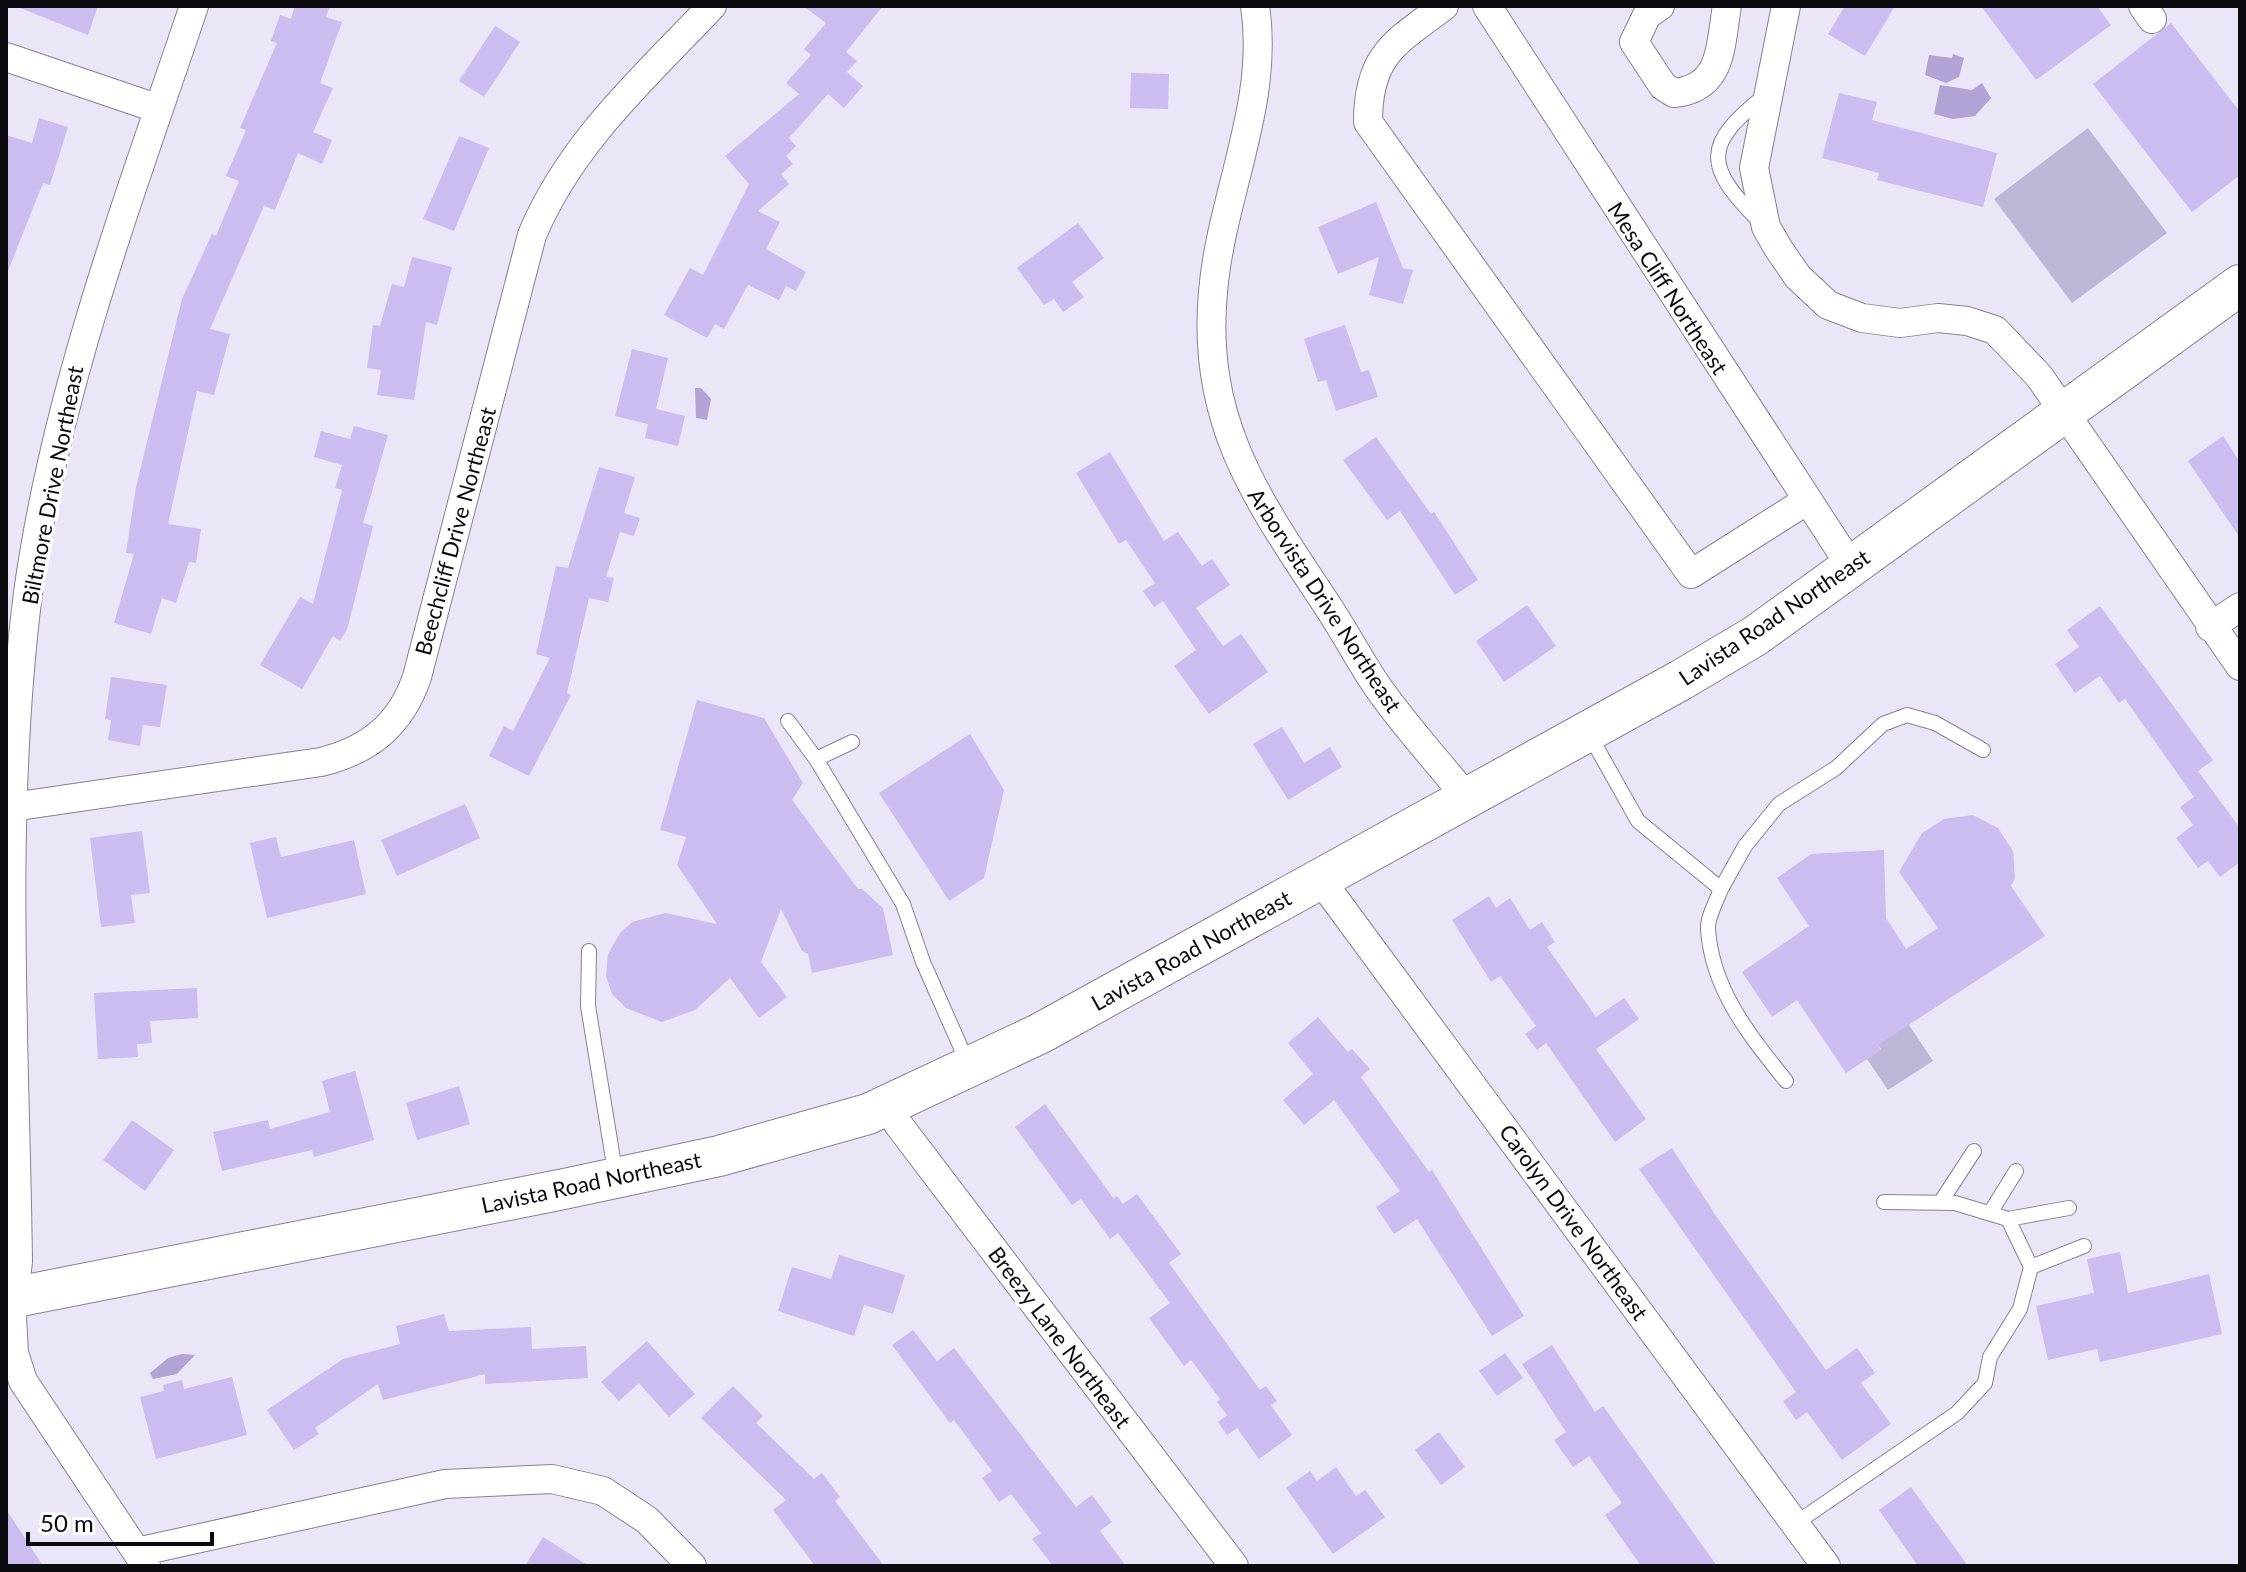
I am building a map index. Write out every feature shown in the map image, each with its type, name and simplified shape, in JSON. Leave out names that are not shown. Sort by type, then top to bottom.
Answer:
[{"type":"main road","name":"Lavista Road Northeast","points":[[10,1298],[719,1156],[888,1106],[1039,1034],[1755,636],[2065,415],[2240,285]]},
{"type":"street","name":"Biltmore Drive Northeast","points":[[141,1559],[23,1381],[14,1353],[10,1298],[18,1261],[12,807],[19,679],[29,590],[67,391],[194,6]]},
{"type":"street","name":"Beechcliff Drive Northeast","points":[[12,807],[321,762],[352,752],[393,724],[411,696],[417,677],[532,235],[564,170],[592,133],[712,6]]},
{"type":"street","name":"Arborvista Drive Northeast","points":[[1255,6],[1260,40],[1252,102],[1213,290],[1211,363],[1225,425],[1250,487],[1374,681],[1467,798]]},
{"type":"street","points":[[1444,6],[1385,55],[1368,86],[1368,122],[1691,574],[1806,501]]},
{"type":"street","name":"Mesa Cliff Northeast","points":[[1487,6],[1852,568]]},
{"type":"street","points":[[1660,6],[1647,15],[1634,42],[1663,86],[1674,93],[1689,92],[1705,83],[1714,71],[1727,6]]},
{"type":"street","points":[[1786,6],[1754,168],[1766,227],[1798,277],[1828,305],[1862,318],[1900,323],[1938,318],[1967,321],[1995,330],[2022,356],[2240,666]]},
{"type":"street","points":[[6,57],[159,109]]},
{"type":"street","points":[[2210,627],[2240,607]]},
{"type":"street","name":"Carolyn Drive Northeast","points":[[1320,879],[1826,1566]]},
{"type":"street","name":"Breezy Lane Northeast","points":[[888,1106],[898,1124],[1234,1566]]},
{"type":"street","points":[[141,1559],[445,1484],[552,1479],[603,1491],[647,1520],[692,1566]]},
{"type":"lane","points":[[1766,227],[1732,194],[1719,173],[1718,152],[1724,132],[1770,91]]},
{"type":"lane","points":[[1786,1081],[1738,1021],[1721,978],[1707,927],[1721,889],[1750,837],[1779,804],[1836,768],[1883,724],[1907,715],[1935,723],[1983,750]]},
{"type":"lane","points":[[788,721],[816,759],[903,904],[923,962],[969,1067]]},
{"type":"lane","points":[[1587,732],[1638,821],[1721,889]]},
{"type":"lane","points":[[816,759],[852,742]]},
{"type":"lane","points":[[589,951],[588,1006],[616,1178]]},
{"type":"lane","points":[[1940,1203],[1974,1151]]},
{"type":"lane","points":[[1990,1213],[2016,1171]]},
{"type":"lane","points":[[1884,1202],[1955,1203],[2008,1219],[2069,1208]]},
{"type":"lane","points":[[1796,1523],[1957,1413],[1985,1383],[1990,1357],[2020,1309],[2031,1267],[2008,1219]]},
{"type":"lane","points":[[2031,1267],[2084,1246]]},
{"type":"shaded area","points":[[1953,54],[1964,58],[1959,77],[1946,83],[1925,75],[1929,55],[1952,58]]},
{"type":"shaded area","points":[[1982,83],[1991,98],[1975,116],[1953,119],[1934,114],[1940,85],[1972,90]]},
{"type":"shaded area","points":[[2088,128],[2167,233],[2072,303],[1994,199]]},
{"type":"shaded area","points":[[695,388],[701,388],[711,399],[707,420],[696,418]]},
{"type":"shaded area","points":[[1909,1025],[1933,1061],[1888,1090],[1867,1059],[1881,1049],[1871,1035]]},
{"type":"shaded area","points":[[182,1354],[195,1355],[177,1374],[153,1379],[150,1373],[168,1358]]},
{"type":"building","points":[[15,6],[98,6],[88,35]]},
{"type":"building","points":[[295,6],[330,6],[326,17],[342,22],[320,83],[333,88],[313,132],[332,140],[322,164],[298,153],[275,210],[264,206],[210,329],[230,334],[214,395],[197,391],[168,524],[201,529],[196,563],[189,562],[176,603],[162,598],[151,634],[114,623],[134,554],[126,553],[136,487],[182,299],[212,234],[216,236],[239,181],[226,176],[246,130],[240,128],[277,43],[271,41],[280,15],[291,19]]},
{"type":"building","points":[[803,6],[883,6],[846,52],[857,61],[847,72],[863,86],[844,108],[828,94],[789,138],[796,146],[786,156],[793,164],[781,174],[789,184],[758,211],[780,222],[766,249],[806,272],[796,291],[786,286],[779,300],[748,285],[724,329],[715,324],[707,338],[664,315],[690,268],[703,275],[749,184],[725,156],[799,94],[786,83],[811,55],[804,49],[826,23]]},
{"type":"building","points":[[1845,6],[1895,6],[1865,56],[1828,34]]},
{"type":"building","points":[[1981,6],[2097,6],[2111,25],[2036,80]]},
{"type":"building","points":[[2171,23],[2240,112],[2240,175],[2192,212],[2093,84]]},
{"type":"building","points":[[495,26],[520,42],[484,97],[459,81]]},
{"type":"building","points":[[1131,73],[1169,74],[1168,109],[1130,108]]},
{"type":"building","points":[[1839,93],[1877,102],[1872,120],[1997,153],[1983,207],[1877,180],[1879,173],[1822,158]]},
{"type":"building","points":[[39,118],[68,127],[50,185],[43,183],[6,276],[6,135],[32,143]]},
{"type":"building","points":[[459,136],[489,148],[454,231],[423,219]]},
{"type":"building","points":[[1376,202],[1403,268],[1413,270],[1403,304],[1369,295],[1379,257],[1338,274],[1318,227]]},
{"type":"building","points":[[1078,223],[1104,258],[1072,282],[1084,297],[1063,312],[1054,299],[1044,305],[1017,268]]},
{"type":"building","points":[[412,257],[452,267],[437,325],[426,322],[414,400],[377,395],[381,370],[367,368],[373,325],[380,326],[392,284],[404,287]]},
{"type":"building","points":[[1345,325],[1361,372],[1369,370],[1378,397],[1336,411],[1326,380],[1318,382],[1304,339]]},
{"type":"building","points":[[632,349],[668,358],[656,409],[685,416],[678,446],[645,438],[648,424],[615,416]]},
{"type":"building","points":[[354,426],[388,435],[363,523],[373,526],[347,630],[340,641],[333,636],[302,689],[260,665],[300,597],[313,604],[342,490],[335,488],[342,465],[314,457],[321,431],[350,439]]},
{"type":"building","points":[[2223,436],[2240,462],[2240,538],[2188,461]]},
{"type":"building","points":[[1376,437],[1431,514],[1434,512],[1478,580],[1455,595],[1400,511],[1387,520],[1343,460]]},
{"type":"building","points":[[1110,452],[1164,541],[1178,532],[1202,566],[1212,559],[1230,585],[1196,608],[1223,646],[1241,634],[1268,672],[1209,714],[1174,666],[1196,650],[1163,601],[1154,607],[1143,591],[1155,583],[1126,540],[1119,544],[1076,473]]},
{"type":"building","points":[[599,467],[635,477],[624,513],[640,518],[634,536],[620,532],[606,577],[614,578],[608,602],[589,598],[567,693],[571,695],[529,776],[489,756],[504,726],[513,731],[550,658],[536,654],[556,566],[568,568]]},
{"type":"building","points":[[1527,605],[1556,646],[1504,682],[1476,641]]},
{"type":"building","points":[[2100,606],[2213,760],[2198,771],[2240,828],[2240,862],[2220,877],[2208,861],[2198,868],[2176,838],[2193,825],[2180,807],[2194,797],[2125,699],[2119,703],[2100,676],[2075,693],[2055,664],[2079,647],[2067,630]]},
{"type":"building","points":[[111,677],[167,685],[160,727],[143,725],[140,746],[108,740],[111,720],[105,719]]},
{"type":"building","points":[[697,700],[764,718],[803,783],[792,800],[858,889],[862,889],[883,908],[893,955],[812,973],[808,954],[802,951],[781,909],[761,962],[787,997],[759,1018],[730,978],[695,1010],[662,1022],[626,1008],[612,994],[606,976],[608,954],[620,933],[632,922],[665,913],[717,924],[677,865],[686,837],[660,830]]},
{"type":"building","points":[[1282,727],[1304,763],[1330,747],[1342,767],[1288,800],[1253,744]]},
{"type":"building","points":[[970,734],[1004,790],[984,878],[949,901],[879,793]]},
{"type":"building","points":[[465,804],[480,838],[397,876],[381,840]]},
{"type":"building","points":[[1973,815],[1998,828],[2013,851],[2015,878],[2011,886],[2045,936],[1878,1045],[1881,1050],[1846,1073],[1797,1000],[1772,1017],[1742,972],[1809,926],[1777,878],[1811,854],[1884,850],[1886,918],[1906,949],[1938,928],[1899,872],[1922,833],[1944,819]]},
{"type":"building","points":[[142,831],[150,893],[131,895],[135,923],[101,927],[90,838]]},
{"type":"building","points":[[276,837],[281,857],[354,840],[366,894],[267,918],[250,843]]},
{"type":"building","points":[[1489,896],[1496,908],[1510,898],[1530,930],[1542,922],[1555,942],[1547,947],[1596,1017],[1624,998],[1639,1019],[1596,1049],[1646,1119],[1615,1142],[1546,1043],[1537,1050],[1525,1034],[1536,1026],[1500,976],[1491,982],[1452,920]]},
{"type":"building","points":[[197,988],[198,1018],[150,1021],[152,1043],[137,1044],[138,1057],[98,1059],[94,993]]},
{"type":"building","points":[[1318,1017],[1348,1052],[1352,1049],[1370,1069],[1361,1077],[1429,1172],[1432,1170],[1524,1316],[1492,1336],[1417,1219],[1394,1234],[1376,1207],[1400,1191],[1334,1100],[1304,1125],[1283,1100],[1313,1074],[1288,1043]]},
{"type":"building","points":[[355,1071],[374,1140],[314,1157],[312,1150],[222,1171],[213,1132],[268,1120],[270,1129],[330,1112],[322,1081]]},
{"type":"building","points":[[459,1086],[470,1124],[417,1140],[406,1103]]},
{"type":"building","points":[[1045,1104],[1114,1199],[1117,1196],[1123,1204],[1137,1194],[1181,1254],[1169,1263],[1260,1390],[1266,1386],[1277,1401],[1271,1405],[1292,1435],[1259,1459],[1237,1428],[1227,1435],[1218,1422],[1227,1415],[1217,1402],[1220,1399],[1191,1360],[1184,1366],[1149,1318],[1170,1303],[1118,1233],[1110,1239],[1081,1199],[1072,1205],[1015,1127]]},
{"type":"building","points":[[132,1120],[174,1150],[145,1191],[103,1160]]},
{"type":"building","points":[[1672,1148],[1716,1216],[1826,1370],[1857,1348],[1875,1373],[1861,1383],[1891,1424],[1842,1460],[1807,1412],[1796,1420],[1783,1401],[1796,1392],[1639,1169]]},
{"type":"building","points":[[2120,1252],[2128,1293],[2209,1274],[2222,1334],[2100,1362],[2097,1349],[2048,1360],[2036,1306],[2094,1293],[2087,1259]]},
{"type":"building","points":[[839,1255],[905,1275],[893,1314],[864,1305],[854,1336],[778,1311],[792,1267],[831,1279]]},
{"type":"building","points":[[444,1314],[449,1331],[531,1327],[532,1349],[586,1346],[588,1378],[485,1384],[485,1374],[383,1400],[378,1384],[315,1428],[319,1434],[294,1450],[267,1410],[343,1359],[400,1344],[396,1326]]},
{"type":"building","points":[[913,1330],[937,1361],[954,1348],[1076,1507],[1092,1495],[1112,1522],[1100,1531],[1126,1566],[1053,1566],[1032,1539],[1041,1533],[1011,1494],[999,1502],[982,1478],[992,1471],[954,1420],[950,1423],[892,1345]]},
{"type":"building","points":[[647,1341],[695,1394],[669,1417],[639,1383],[619,1401],[601,1382]]},
{"type":"building","points":[[1552,1345],[1595,1412],[1603,1406],[1717,1566],[1641,1566],[1605,1515],[1622,1503],[1589,1456],[1573,1467],[1554,1440],[1566,1432],[1522,1364]]},
{"type":"building","points":[[1505,1353],[1523,1378],[1497,1396],[1479,1371]]},
{"type":"building","points":[[232,1377],[247,1435],[156,1459],[140,1397],[164,1391],[163,1385],[182,1380],[184,1389]]},
{"type":"building","points":[[733,1386],[763,1416],[756,1423],[814,1479],[822,1473],[840,1497],[835,1501],[884,1566],[815,1566],[773,1510],[786,1500],[701,1418]]},
{"type":"building","points":[[1439,1432],[1465,1467],[1441,1485],[1415,1450]]},
{"type":"building","points":[[1336,1467],[1356,1496],[1365,1490],[1385,1517],[1333,1554],[1286,1488],[1310,1471],[1317,1481]]},
{"type":"building","points":[[1911,1487],[1968,1566],[1918,1566],[1879,1510]]},
{"type":"building","points":[[6,1509],[43,1566],[6,1566]]},
{"type":"building","points":[[543,1537],[589,1566],[525,1566]]}]
